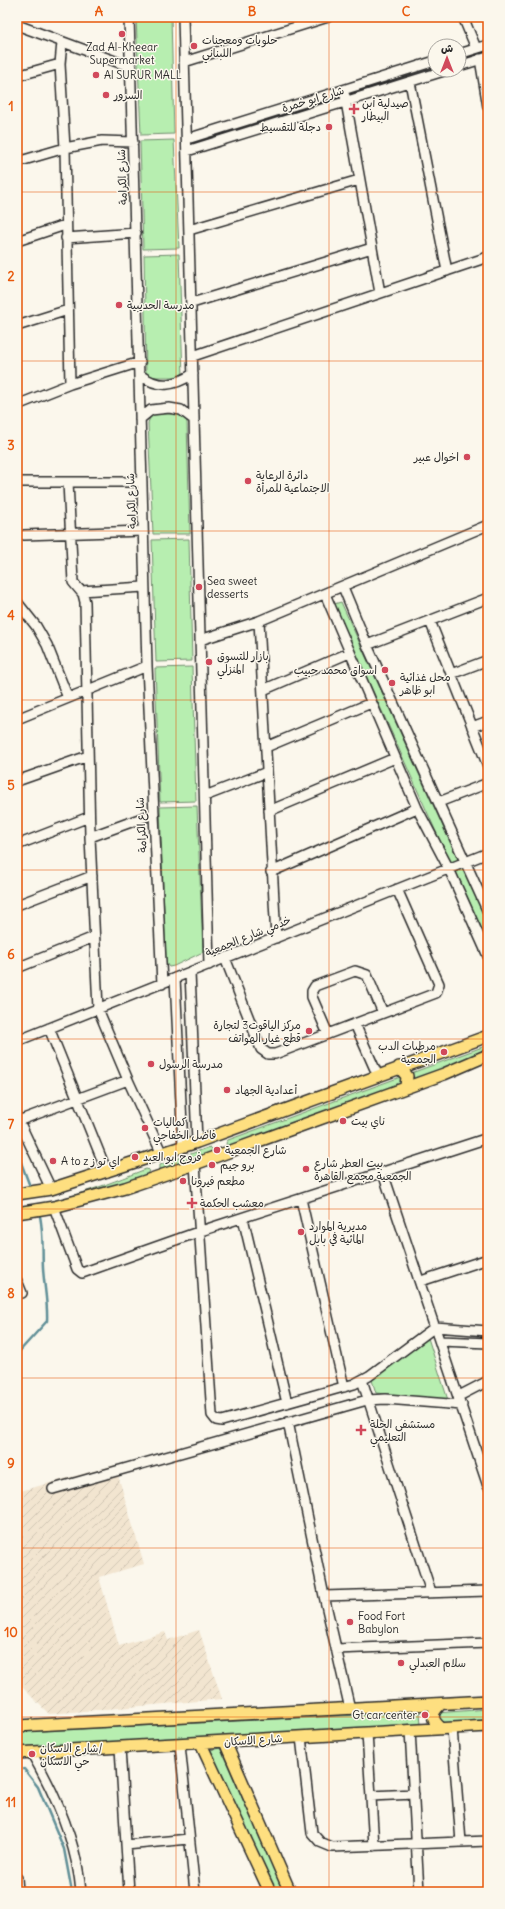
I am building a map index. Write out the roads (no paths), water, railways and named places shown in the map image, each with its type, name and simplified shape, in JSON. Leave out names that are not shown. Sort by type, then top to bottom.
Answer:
[{"type":"main road","points":[[17,1194],[51,1189],[162,1154],[488,1036]]},
{"type":"main road","points":[[436,1055],[436,1066],[444,1074]]},
{"type":"main road","points":[[17,1213],[54,1207],[125,1188],[406,1088],[488,1056]]},
{"type":"main road","points":[[399,1067],[407,1076],[406,1088]]},
{"type":"main road","points":[[17,1726],[440,1705],[488,1701]]},
{"type":"main road","points":[[440,1705],[434,1711],[432,1716],[434,1722],[446,1728]]},
{"type":"main road","name":"شارع الاسكان","points":[[17,1753],[201,1744],[488,1726]]},
{"type":"main road","points":[[225,1742],[290,1892]]},
{"type":"main road","points":[[201,1744],[270,1892]]},
{"type":"street","name":"شارع الكرامة","points":[[129,17],[140,362],[144,586],[153,814],[162,984]]},
{"type":"street","points":[[183,17],[209,965]]},
{"type":"street","points":[[184,62],[328,17]]},
{"type":"street","points":[[463,17],[476,48]]},
{"type":"street","points":[[17,25],[131,67]]},
{"type":"street","points":[[62,42],[60,64],[65,148],[65,225],[70,384]]},
{"type":"street","points":[[467,51],[488,45]]},
{"type":"street","points":[[467,63],[484,58],[488,107]]},
{"type":"street","points":[[17,76],[60,64]]},
{"type":"street","name":"شارع ابو خمرة","points":[[187,139],[427,64]]},
{"type":"street","name":"شارع ابو خمرة","points":[[187,151],[427,76]]},
{"type":"street","points":[[410,82],[447,271]]},
{"type":"street","points":[[344,90],[380,294]]},
{"type":"street","points":[[17,162],[65,148],[102,141],[133,142]]},
{"type":"street","points":[[189,230],[359,180]]},
{"type":"street","points":[[17,241],[65,225]]},
{"type":"street","points":[[66,238],[136,233]]},
{"type":"street","points":[[192,303],[372,248]]},
{"type":"street","points":[[193,356],[488,257]]},
{"type":"street","points":[[17,326],[68,310]]},
{"type":"street","points":[[17,405],[70,384],[140,362]]},
{"type":"street","points":[[140,375],[151,383],[164,384],[178,383],[193,374]]},
{"type":"street","points":[[140,419],[151,410],[169,408],[181,410],[193,419]]},
{"type":"street","points":[[20,482],[142,482]]},
{"type":"street","points":[[68,482],[73,582],[81,591],[84,602],[90,837],[98,1009],[128,1080],[162,1154]]},
{"type":"street","points":[[200,640],[259,621],[488,525]]},
{"type":"street","points":[[24,535],[143,531]]},
{"type":"street","points":[[81,591],[144,586]]},
{"type":"street","points":[[343,587],[367,646],[488,912]]},
{"type":"street","points":[[326,594],[349,653],[417,808],[449,869],[488,956]]},
{"type":"street","points":[[367,646],[488,598]]},
{"type":"street","points":[[17,602],[36,626],[47,645],[68,698]]},
{"type":"street","points":[[259,621],[271,872],[276,938]]},
{"type":"street","points":[[430,621],[488,766]]},
{"type":"street","points":[[263,690],[349,653]]},
{"type":"street","points":[[451,674],[488,660]]},
{"type":"street","points":[[17,719],[147,666]]},
{"type":"street","points":[[266,747],[371,703]]},
{"type":"street","points":[[472,727],[488,721]]},
{"type":"street","points":[[17,781],[88,756]]},
{"type":"street","points":[[269,811],[395,758]]},
{"type":"street","points":[[205,796],[267,772]]},
{"type":"street","points":[[439,802],[488,783]]},
{"type":"street","points":[[271,872],[417,808]]},
{"type":"street","points":[[90,837],[153,814]]},
{"type":"street","points":[[17,845],[90,817]]},
{"type":"street","name":"خدمي شارع الجمعية","points":[[17,1041],[488,853]]},
{"type":"street","points":[[17,905],[92,876]]},
{"type":"street","points":[[225,958],[261,1049],[268,1054],[276,1054],[436,993],[439,984],[397,890]]},
{"type":"street","points":[[17,968],[94,937]]},
{"type":"street","points":[[328,1034],[312,997],[312,991],[315,986],[355,971],[367,975],[383,1013]]},
{"type":"street","points":[[190,972],[197,1142]]},
{"type":"street","points":[[175,978],[183,1146]]},
{"type":"street","points":[[355,1024],[378,1076]]},
{"type":"street","points":[[49,1028],[106,1172]]},
{"type":"street","points":[[51,1189],[18,1119],[128,1080]]},
{"type":"street","points":[[183,1132],[184,1137],[190,1140],[196,1135],[197,1130]]},
{"type":"street","points":[[54,1207],[77,1269],[82,1273],[201,1231],[488,1138]]},
{"type":"street","points":[[195,1164],[201,1231],[213,1417],[216,1420],[222,1421],[288,1403],[344,1387],[362,1380],[435,1326],[488,1331]]},
{"type":"street","points":[[383,1172],[421,1281],[488,1486]]},
{"type":"street","points":[[301,1199],[344,1387]]},
{"type":"street","points":[[243,1218],[288,1403]]},
{"type":"street","points":[[421,1281],[488,1259]]},
{"type":"street","points":[[17,1281],[22,1293]]},
{"type":"street","points":[[440,1341],[488,1343]]},
{"type":"street","points":[[362,1380],[367,1400],[431,1592]]},
{"type":"street","points":[[53,1489],[367,1400],[386,1399],[460,1401],[488,1381]]},
{"type":"street","points":[[288,1422],[324,1596],[350,1709]]},
{"type":"street","points":[[324,1596],[488,1591]]},
{"type":"street","points":[[336,1649],[488,1643]]},
{"type":"street","points":[[446,1728],[461,1842]]},
{"type":"street","points":[[410,1730],[420,1892]]},
{"type":"street","points":[[367,1733],[374,1846]]},
{"type":"street","points":[[301,1737],[312,1833],[320,1842],[332,1847],[417,1845],[488,1841]]},
{"type":"street","points":[[180,1745],[195,1892]]},
{"type":"street","points":[[120,1748],[129,1892]]},
{"type":"street","points":[[31,1752],[61,1813],[75,1856],[81,1892]]},
{"type":"street","points":[[371,1796],[414,1794]]},
{"type":"street","points":[[126,1845],[189,1839]]},
{"type":"street","points":[[17,1878],[18,1892]]},
{"type":"waterway","points":[[17,1152],[31,1189]]},
{"type":"waterway","points":[[17,1354],[47,1321],[41,1219],[39,1212]]},
{"type":"waterway","points":[[24,1769],[38,1787],[64,1849],[72,1892]]},
{"type":"place","name":"Zad Al-Kheear Supermarket","points":[[122,34]]},
{"type":"place","name":"حلويات ومعجنات اللبناني","points":[[194,46]]},
{"type":"place","name":"Al SURUR MALL","points":[[96,75]]},
{"type":"place","name":"السرور","points":[[106,95]]},
{"type":"place","name":"صيدلية أبن البيطار","points":[[354,109]]},
{"type":"place","name":"دجلة للتقسيط","points":[[329,127]]},
{"type":"place","name":"مدرسة الحديبية","points":[[119,305]]},
{"type":"place","name":"اخوال عبير","points":[[467,457]]},
{"type":"place","name":"دائرة الرعاية الاجتماعية للمرأة","points":[[248,481]]},
{"type":"place","name":"Sea sweet desserts","points":[[199,587]]},
{"type":"place","name":"بازار للتسوق المنزلي","points":[[209,662]]},
{"type":"place","name":"اسواق محمد حبيب","points":[[385,670]]},
{"type":"place","name":"محل غذائية ابو ظاهر","points":[[392,683]]},
{"type":"place","name":"مركز الياقوت3 لتجارة قطع غيار الهواتف","points":[[309,1031]]},
{"type":"place","name":"مرطبات الدب الجمعية","points":[[444,1052]]},
{"type":"place","name":"مدرسة الرسول","points":[[151,1064]]},
{"type":"place","name":"أعدادية الجهاد","points":[[227,1090]]},
{"type":"place","name":"ناي بيت","points":[[343,1121]]},
{"type":"place","name":"كماليات فاضل الخفاجي","points":[[145,1128]]},
{"type":"place","name":"شارع الجمعية","points":[[217,1150]]},
{"type":"place","name":"فروج ابو العبد","points":[[135,1157]]},
{"type":"place","name":"A to z اي تو ز","points":[[53,1161]]},
{"type":"place","name":"برو جيم","points":[[212,1165]]},
{"type":"place","name":"بيت العطر شارع الجمعية مجمع القاهرة","points":[[306,1169]]},
{"type":"place","name":"مطعم فيرونا","points":[[183,1181]]},
{"type":"place","name":"معشب الحكمة","points":[[192,1203]]},
{"type":"place","name":"مديرية الموارد المائية في بابل","points":[[301,1232]]},
{"type":"place","name":"مستشفى الحلة التعليمي","points":[[361,1430]]},
{"type":"place","name":"Food Fort Babylon","points":[[350,1622]]},
{"type":"place","name":"سلام العبدلي","points":[[401,1663]]},
{"type":"place","name":"Gt car center","points":[[425,1715]]},
{"type":"place","name":"شارع الاسكان/ حي الاسكان","points":[[32,1754]]}]
